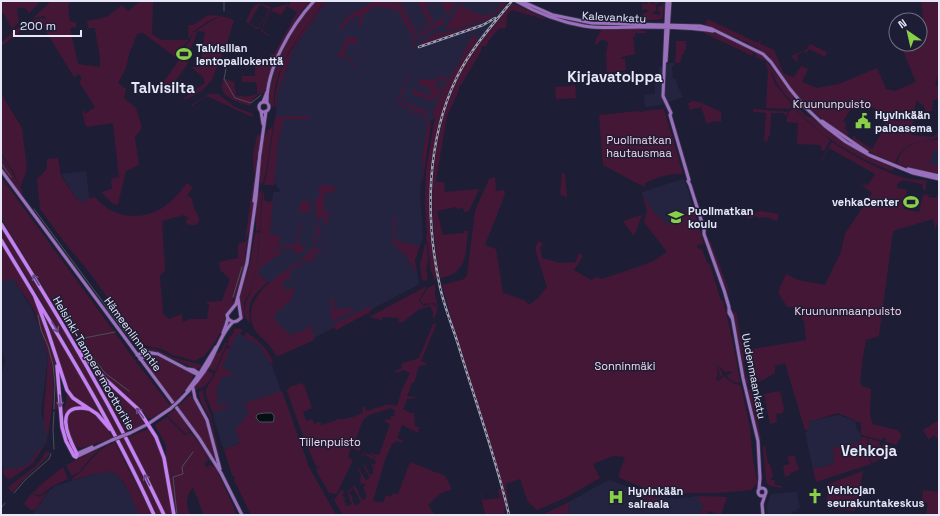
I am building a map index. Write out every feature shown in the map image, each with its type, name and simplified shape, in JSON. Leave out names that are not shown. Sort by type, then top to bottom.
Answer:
[{"type":"highway","name":"Helsinki-Tampere moottoritie","points":[[1,224],[77,349],[130,446],[164,515]]},
{"type":"highway","name":"Helsinki-Tampere moottoritie","points":[[1,240],[78,367],[115,435],[154,515]]},
{"type":"highway","points":[[35,294],[37,304],[69,394],[92,410],[103,420],[115,435]]},
{"type":"highway","points":[[77,349],[100,374],[136,406],[156,437],[164,458],[174,515]]},
{"type":"highway","points":[[57,362],[62,427],[66,441],[74,456],[76,455]]},
{"type":"highway","points":[[76,455],[68,437],[65,426],[66,420],[74,409],[83,408],[92,410]]},
{"type":"main road","points":[[263,124],[260,106],[269,88],[275,66],[288,38],[299,20],[314,1]]},
{"type":"main road","name":"Kalevankatu","points":[[516,1],[542,14],[583,26],[612,28],[668,26]]},
{"type":"main road","name":"Kalevankatu","points":[[521,1],[553,15],[584,22],[668,26],[715,31],[754,49],[767,58],[793,94],[825,126],[846,142],[876,158],[917,174],[939,179]]},
{"type":"main road","name":"Uudenmaankatu","points":[[669,1],[667,56],[663,97],[668,107],[667,110],[670,115],[689,180],[688,182],[704,229],[703,232],[706,236],[729,313],[732,318],[756,438],[760,478],[759,489]]},
{"type":"main road","points":[[183,397],[200,375],[225,328],[228,312],[233,309],[238,298],[247,263],[263,124],[266,112],[269,108],[269,88]]},
{"type":"main road","points":[[263,102],[268,103]]},
{"type":"main road","points":[[261,111],[266,112]]},
{"type":"main road","name":"Kalevankatu","points":[[902,168],[939,176]]},
{"type":"main road","name":"Hämeenlinnantie","points":[[1,170],[187,421],[213,460],[242,515]]},
{"type":"main road","points":[[76,455],[148,424],[170,409],[189,392],[233,322],[240,319],[238,298]]},
{"type":"main road","points":[[233,309],[240,312]]},
{"type":"main road","points":[[228,318],[233,322]]},
{"type":"main road","points":[[138,355],[143,352],[153,353],[200,375]]},
{"type":"main road","points":[[140,359],[153,353]]},
{"type":"main road","points":[[192,388],[195,398],[207,420],[220,473]]},
{"type":"main road","points":[[189,392],[195,398]]},
{"type":"main road","points":[[213,460],[215,456]]},
{"type":"main road","name":"Uudenmaankatu","points":[[760,478],[764,489]]},
{"type":"main road","points":[[762,504],[766,492],[764,489],[759,489],[758,492],[762,504],[763,515]]},
{"type":"main road","points":[[760,496],[765,495]]},
{"type":"shaded area","points":[[329,1],[507,1],[504,6],[506,4],[509,6],[468,59],[448,101],[437,141],[432,199],[433,234],[436,258],[445,298],[504,489],[510,515],[507,515],[502,487],[446,311],[437,279],[432,245],[430,202],[433,152],[449,91],[465,59],[463,60],[436,117],[428,124],[422,157],[423,167],[420,194],[423,237],[415,260],[419,281],[418,285],[374,308],[373,310],[370,310],[281,354],[252,308],[272,285],[258,274],[268,202],[272,202],[273,192],[280,192],[276,184],[270,181],[278,92],[293,50],[324,5]]},
{"type":"shaded area","points":[[669,63],[674,63],[674,66],[672,66],[673,79],[676,79],[677,85],[683,97],[661,105],[645,107],[644,95],[655,94],[655,73],[659,73],[658,67],[662,67]]},
{"type":"shaded area","points":[[932,148],[939,149],[939,169],[926,165]]},
{"type":"shaded area","points":[[86,171],[89,198],[82,203],[76,198],[61,174]]},
{"type":"shaded area","name":"Puolimatkan koulu","points":[[683,179],[685,181],[703,239],[685,249],[647,211],[642,192]]},
{"type":"shaded area","points":[[1,268],[13,278],[32,309],[47,347],[48,357],[41,413],[47,429],[47,441],[37,457],[19,470],[4,470],[1,460],[1,376],[5,362],[1,348]]},
{"type":"shaded area","points":[[237,332],[258,344],[269,358],[281,391],[249,414],[241,442],[224,450],[214,420],[210,389]]},
{"type":"shaded area","points":[[272,413],[274,416],[273,422],[260,422],[257,419],[256,416],[258,414]]},
{"type":"shaded area","points":[[838,415],[855,421],[857,430],[860,432],[861,442],[837,463],[813,469],[805,432],[809,431],[807,422]]},
{"type":"shaded area","points":[[108,470],[117,474],[120,478],[130,493],[139,515],[32,515],[49,491],[55,486]]},
{"type":"shaded area","name":"Hyvinkään sairaala","points":[[608,480],[653,497],[675,499],[697,496],[707,497],[699,515],[568,515],[569,502]]},
{"type":"shaded area","points":[[797,492],[800,508],[797,509],[798,511],[792,512],[792,515],[768,515],[767,505],[771,494]]},
{"type":"green space","points":[[1,1],[41,1],[29,13],[26,9],[21,7],[17,9],[19,22],[12,29],[4,14],[1,12]]},
{"type":"green space","points":[[51,1],[72,1],[68,5],[70,22],[76,22],[76,27],[70,28],[78,64],[100,67],[100,57],[95,28],[88,28],[87,21],[107,17],[122,5],[128,11],[140,1],[153,1],[152,34],[161,40],[189,40],[182,47],[178,59],[143,33],[137,34],[129,54],[126,68],[118,83],[126,89],[124,98],[136,108],[142,128],[135,137],[139,165],[126,171],[117,205],[112,203],[101,192],[112,189],[111,179],[119,177],[113,123],[86,127],[82,111],[83,110],[85,114],[95,107],[79,82],[82,79],[79,74],[74,77],[39,20],[30,25],[28,23],[32,20],[42,18],[47,19],[44,16],[33,18]]},
{"type":"green space","points":[[293,1],[310,1],[288,32],[277,56],[265,93],[258,95],[250,106],[229,98],[223,92],[223,78],[234,82],[236,95],[252,96],[257,94],[257,86],[255,82],[242,82],[241,71],[242,76],[255,76],[255,61],[261,57],[266,60],[274,54],[297,12],[288,7]]},
{"type":"green space","points":[[317,1],[324,1],[290,51],[277,78],[274,92],[274,108],[268,99],[275,72],[285,46],[299,22]]},
{"type":"green space","points":[[325,1],[329,1],[324,5],[293,50],[278,92],[275,108],[275,97],[283,63],[301,34]]},
{"type":"green space","points":[[375,1],[388,1],[399,5],[417,40],[411,53],[414,40],[398,11],[385,7],[373,8],[367,14],[364,13],[360,27],[358,26],[360,17],[355,15],[350,30],[353,20],[349,19],[342,29],[343,30],[339,29],[345,19],[350,15]]},
{"type":"green space","points":[[391,1],[401,1],[415,28],[419,38],[418,39],[400,5]]},
{"type":"green space","points":[[417,1],[434,1],[425,6],[434,22],[421,29],[417,27],[421,27],[429,23]]},
{"type":"green space","points":[[440,1],[457,1],[448,16]]},
{"type":"green space","points":[[462,1],[464,1],[461,6],[480,15],[494,14],[502,1],[508,1],[496,14],[484,22],[480,21],[458,28],[445,29]]},
{"type":"green space","points":[[651,1],[651,4],[654,4],[654,1],[658,1],[658,4],[655,4],[657,11],[653,11],[653,14],[660,15],[658,7],[663,6],[664,1],[662,19],[626,20],[625,11],[626,18],[628,19],[642,18],[643,14],[649,11],[646,9],[642,10],[642,3],[647,4]]},
{"type":"green space","name":"Kruununpuisto","points":[[921,1],[939,1],[939,72],[935,85],[939,87],[939,99],[933,100],[932,111],[926,112],[922,105],[916,101],[911,135],[933,137],[938,132],[939,136],[933,139],[913,143],[905,147],[895,163],[873,154],[852,140],[853,136],[855,136],[855,138],[872,149],[885,127],[886,121],[884,116],[875,110],[876,109],[861,101],[854,101],[855,103],[843,121],[846,123],[845,129],[849,133],[847,136],[844,135],[804,102],[766,54],[745,42],[705,25],[707,19],[758,43],[761,39],[760,44],[774,50],[784,74],[794,77],[801,66],[808,69],[802,82],[817,88],[839,84],[877,68],[886,89],[895,91],[916,82],[904,52],[928,52],[928,12],[922,12]]},
{"type":"green space","points":[[259,3],[271,7],[259,28],[257,29],[246,22],[252,8]],"holes":[[[260,4],[269,9],[259,27],[249,23]]]},
{"type":"green space","points":[[512,3],[546,19],[512,10],[507,14],[506,28],[498,29],[486,46],[481,46],[481,51],[459,86],[459,90],[447,116],[436,180],[437,182],[444,182],[445,192],[479,189],[469,211],[464,212],[463,208],[458,209],[456,207],[437,211],[443,235],[464,233],[464,231],[468,231],[465,255],[460,267],[456,272],[440,278],[433,222],[432,194],[438,139],[445,112],[454,86],[467,60],[483,37]]},
{"type":"green space","points":[[288,5],[281,15],[272,11],[262,29],[269,35],[268,36],[261,31],[261,29],[273,8]]},
{"type":"green space","points":[[208,15],[220,16],[207,22],[194,31],[189,39],[188,25],[193,25]]},
{"type":"green space","points":[[221,16],[234,20],[227,43],[219,50],[222,56],[209,84],[197,94],[184,100],[183,99],[205,83],[203,77],[191,67],[200,67],[205,32],[197,31],[187,65],[171,87],[162,88],[163,83],[181,57],[184,47],[190,41],[193,33]]},
{"type":"green space","points":[[444,18],[446,20],[442,25],[422,36],[419,30],[428,30],[436,22]]},
{"type":"green space","points":[[22,24],[25,24],[20,32],[1,46],[1,43]]},
{"type":"green space","points":[[481,24],[422,44],[416,51],[421,42],[440,31],[440,34]]},
{"type":"green space","points":[[602,29],[642,29],[641,31],[646,31],[646,33],[635,33],[635,37],[633,37],[635,54],[621,57],[621,59],[625,58],[626,70],[607,73],[606,56],[608,42],[602,39],[597,44],[594,44],[597,41],[595,41]]},
{"type":"green space","points":[[472,32],[476,38],[480,37],[462,65],[449,93],[439,123],[433,153],[430,184],[430,215],[437,279],[435,280],[431,271],[428,244],[426,239],[425,204],[426,171],[435,117],[433,116],[433,111],[454,72],[453,71],[462,60],[460,59],[468,45],[467,42],[473,37]]},
{"type":"green space","points":[[702,32],[720,35],[757,52],[764,58],[797,101],[798,105],[791,101],[783,92],[766,61],[752,52],[753,56]]},
{"type":"green space","points":[[343,35],[358,38],[356,45],[349,43],[344,55],[349,58],[356,67],[355,68],[348,59],[341,57],[337,58],[338,56],[335,53],[340,54],[342,49],[338,47],[342,48],[347,38]]},
{"type":"green space","points":[[676,41],[686,41],[686,50],[684,50],[684,54],[682,54],[681,61],[679,63],[675,63]]},
{"type":"green space","points":[[810,44],[827,52],[825,57],[809,49],[806,53],[804,51],[797,55],[797,62],[791,56],[807,49]]},
{"type":"green space","points":[[756,55],[761,58],[765,61],[755,57]]},
{"type":"green space","points":[[414,59],[402,95],[408,103],[426,111],[429,114],[428,115],[408,106],[400,94]]},
{"type":"green space","points":[[765,61],[775,84],[792,105],[790,109],[766,108],[768,71]]},
{"type":"green space","points":[[625,72],[625,80],[610,81],[610,76],[600,76],[600,75]]},
{"type":"green space","points":[[438,76],[440,76],[440,81],[438,80],[434,87],[440,89],[444,81],[442,80],[442,77],[448,77],[437,98],[429,100],[413,94],[411,88],[430,96],[432,90],[418,84],[420,79],[435,80]]},
{"type":"green space","points":[[575,84],[576,98],[556,99],[555,87],[571,86]]},
{"type":"green space","points":[[1,94],[22,128],[27,169],[20,187],[13,171],[1,153]]},
{"type":"green space","points":[[209,94],[218,94],[235,107],[253,114],[252,117],[207,96],[193,105],[197,109],[191,105]]},
{"type":"green space","points":[[397,98],[407,110],[427,118],[431,123],[422,188],[422,157],[428,123],[421,117],[405,110],[399,102],[395,100]]},
{"type":"green space","points":[[693,101],[700,102],[721,112],[721,122],[714,121],[707,124],[701,107],[690,110],[688,103]]},
{"type":"green space","points":[[792,104],[795,104],[806,116],[812,118],[829,132],[852,147],[894,167],[893,170],[892,171],[864,159],[838,144],[813,126]]},
{"type":"green space","points":[[794,108],[830,140],[824,151],[821,150],[820,145],[797,144],[798,123],[786,122],[789,112]]},
{"type":"green space","name":"Puolimatkan hautausmaa","points":[[664,109],[683,174],[673,174],[659,178],[645,183],[645,186],[647,186],[644,187],[603,165],[599,115],[639,111],[641,113],[643,111]]},
{"type":"green space","points":[[753,109],[788,112],[787,116],[783,113],[771,113],[770,134],[767,141],[764,141],[766,113],[753,112]]},
{"type":"green space","points":[[277,116],[308,116],[310,119],[283,119],[281,133],[279,133],[274,185],[264,185],[275,118]]},
{"type":"green space","points":[[273,126],[266,172],[262,185],[259,180],[264,139],[267,131]]},
{"type":"green space","points":[[257,135],[260,135],[260,140],[255,172],[252,218],[245,240],[254,177],[253,155]]},
{"type":"green space","points":[[939,140],[939,150],[934,150],[929,163],[939,166],[939,174],[915,170],[897,164],[900,155],[908,146],[926,141]]},
{"type":"green space","name":"Kruununmaanpuisto","points":[[832,142],[885,171],[905,178],[927,181],[925,191],[922,188],[923,185],[921,184],[903,180],[897,184],[897,188],[907,190],[903,209],[919,212],[923,195],[929,194],[928,197],[936,198],[937,195],[939,196],[939,228],[936,224],[936,231],[933,219],[893,231],[879,336],[866,340],[863,356],[860,382],[862,386],[871,389],[870,416],[873,424],[897,430],[902,435],[896,445],[885,441],[886,439],[884,437],[881,440],[861,435],[861,423],[838,413],[808,422],[809,430],[805,430],[785,363],[775,366],[775,373],[761,381],[751,383],[762,378],[751,379],[748,370],[751,369],[747,350],[806,340],[804,320],[802,320],[801,314],[794,307],[787,307],[778,292],[786,274],[798,280],[825,285],[841,252],[845,234],[872,193],[860,184],[867,187],[861,182],[868,185],[875,174],[829,148],[822,160]]},
{"type":"green space","points":[[1,155],[10,168],[23,193],[21,194],[1,167]]},
{"type":"green space","points":[[58,158],[61,176],[76,198],[82,203],[89,198],[95,197],[103,205],[120,214],[140,216],[150,214],[171,202],[187,183],[193,188],[187,195],[192,199],[194,208],[200,220],[196,225],[190,224],[187,226],[186,218],[189,220],[189,218],[184,215],[162,221],[165,270],[160,276],[163,314],[169,319],[182,314],[183,322],[190,319],[207,319],[209,305],[206,302],[222,301],[230,279],[220,270],[219,262],[238,258],[238,244],[247,241],[245,255],[246,261],[236,298],[233,299],[231,303],[234,300],[235,302],[226,313],[224,328],[204,356],[195,361],[141,344],[125,326],[124,321],[90,273],[65,243],[40,209],[37,179],[47,169],[47,159]]},
{"type":"green space","points":[[562,173],[565,173],[567,198],[560,194]]},
{"type":"green space","points":[[1,177],[170,407],[152,418],[148,418],[135,403],[103,375],[90,360],[69,329],[1,218]]},
{"type":"green space","name":"Sonninmäki","points":[[495,177],[496,191],[504,190],[505,194],[485,245],[496,249],[503,293],[524,300],[529,305],[537,299],[547,287],[536,252],[536,246],[539,241],[543,244],[540,248],[542,258],[560,263],[576,262],[579,253],[583,256],[574,270],[591,280],[597,277],[602,279],[652,262],[667,252],[644,222],[647,211],[642,193],[651,209],[669,226],[672,222],[668,220],[674,214],[675,216],[675,214],[689,210],[690,213],[692,212],[691,208],[693,207],[703,241],[703,244],[697,245],[697,248],[702,249],[707,262],[710,265],[721,301],[723,301],[733,342],[740,382],[734,382],[731,380],[726,375],[732,373],[731,371],[725,372],[718,365],[723,374],[718,380],[719,372],[716,363],[718,373],[716,380],[719,381],[724,376],[731,382],[741,386],[750,428],[757,483],[751,490],[717,493],[655,493],[618,477],[625,457],[613,456],[593,464],[600,478],[565,498],[537,510],[528,502],[520,479],[506,484],[510,515],[504,489],[458,342],[442,285],[464,279],[467,276],[475,211],[489,179]]},
{"type":"green space","points":[[321,185],[333,186],[335,188],[334,192],[326,193],[324,199],[324,211],[329,211],[327,226],[324,224],[324,217],[319,217],[320,225],[317,218],[316,203],[317,196],[321,195],[321,192],[318,192]]},
{"type":"green space","points":[[262,190],[260,230],[256,231],[258,194]]},
{"type":"green space","points":[[263,192],[264,200],[268,202],[273,201],[270,234],[280,236],[279,243],[282,243],[274,251],[276,253],[282,245],[282,252],[259,269],[258,274],[268,282],[254,295],[250,304],[250,323],[246,319],[244,309],[253,284],[258,261]]},
{"type":"green space","points":[[301,201],[309,201],[310,213],[299,212]]},
{"type":"green space","points":[[760,211],[778,214],[778,219],[776,221],[767,217],[758,218],[757,216],[748,219],[747,217]]},
{"type":"green space","points":[[642,215],[635,234],[633,235],[623,221]]},
{"type":"green space","points":[[404,216],[395,219],[395,239],[398,239],[398,242],[420,246],[415,260],[416,274],[406,255],[393,243],[393,218]]},
{"type":"green space","points":[[299,223],[301,223],[298,242],[306,250],[297,254],[289,246],[285,250],[284,244],[296,244]]},
{"type":"green space","points":[[316,224],[320,230],[319,232],[324,233],[325,251],[314,253],[314,261],[303,261],[301,259],[313,248],[317,248],[317,250],[324,250],[324,234],[317,234],[316,245],[314,245]]},
{"type":"green space","points":[[1,226],[86,368],[106,404],[162,515],[156,515],[121,443],[83,373],[1,235]]},
{"type":"green space","points":[[256,232],[260,233],[256,272],[251,289],[244,303],[243,320],[239,298],[250,264]]},
{"type":"green space","points":[[710,240],[730,294],[718,270],[709,242]]},
{"type":"green space","points":[[1,243],[26,285],[40,314],[55,360],[59,409],[54,409],[57,390],[51,355],[54,391],[47,445],[48,437],[44,422],[44,408],[48,356],[34,310],[13,278],[1,282]]},
{"type":"green space","points":[[425,244],[427,244],[428,261],[426,268],[428,278],[426,281],[422,280],[420,265]]},
{"type":"green space","points":[[297,262],[300,263],[301,266],[292,268],[290,271],[290,278],[282,282],[286,291],[294,287],[294,294],[291,295],[292,299],[277,312],[274,317],[280,326],[291,335],[304,331],[311,324],[314,340],[278,356],[254,329],[251,315],[253,305],[264,288]]},
{"type":"green space","points":[[435,284],[435,295],[439,310],[435,303],[423,304],[420,300],[427,289]]},
{"type":"green space","points":[[427,286],[419,301],[424,306],[432,304],[436,306],[437,311],[433,321],[434,317],[431,315],[434,314],[430,306],[418,310],[403,322],[398,323],[399,318],[382,317],[382,320],[369,317]]},
{"type":"green space","points":[[331,298],[334,298],[334,309],[353,309],[353,311],[334,320],[331,318]]},
{"type":"green space","points":[[371,306],[370,312],[336,330],[333,324]]},
{"type":"green space","points":[[42,311],[76,369],[102,417],[69,392]]},
{"type":"green space","points":[[736,312],[744,355],[745,371],[749,383],[746,383],[745,380],[739,341],[732,313]]},
{"type":"green space","name":"Tiilenpuisto","points":[[437,323],[421,361],[426,363],[426,365],[419,366],[414,383],[412,383],[407,396],[418,397],[407,399],[403,409],[410,413],[414,413],[415,426],[421,429],[418,429],[418,433],[402,425],[397,438],[403,441],[402,443],[397,441],[392,444],[385,460],[373,501],[383,503],[386,495],[390,497],[394,493],[398,494],[410,462],[445,476],[452,489],[439,494],[428,505],[435,515],[343,515],[334,500],[341,490],[345,491],[342,495],[345,499],[344,502],[346,505],[348,506],[352,504],[347,492],[352,488],[353,490],[348,492],[353,498],[352,500],[356,506],[361,502],[353,487],[354,485],[363,500],[366,498],[366,493],[363,487],[366,485],[364,483],[362,485],[360,481],[361,475],[357,469],[358,468],[366,480],[369,479],[368,478],[370,478],[363,465],[364,464],[371,475],[373,473],[373,468],[375,467],[372,467],[371,464],[374,465],[376,462],[373,458],[370,460],[371,458],[364,454],[362,456],[361,455],[365,453],[378,458],[371,453],[379,455],[390,424],[384,421],[387,419],[391,420],[391,416],[394,416],[395,410],[391,408],[369,415],[363,420],[353,446],[361,448],[359,451],[350,447],[350,444],[348,448],[351,449],[348,457],[353,460],[336,494],[329,493],[316,470],[320,467],[319,466],[317,468],[305,441],[287,391],[290,387],[301,383],[304,385],[312,408],[303,412],[306,421],[312,419],[314,424],[320,422],[321,425],[337,420],[337,418],[346,419],[363,413],[362,407],[365,407],[366,411],[386,405],[397,406],[401,392],[410,373],[403,370],[396,373],[395,371],[402,368],[401,364],[419,358],[433,324]]},
{"type":"green space","points":[[238,328],[243,330],[240,334],[237,334],[231,347],[227,346],[230,335],[231,337],[234,330],[232,331],[234,329]]},
{"type":"green space","points":[[246,332],[255,338],[266,350],[272,359],[273,364],[259,345],[244,337]]},
{"type":"green space","points":[[225,342],[227,343],[215,371],[208,369],[215,355],[221,351]]},
{"type":"green space","points":[[136,343],[144,348],[155,349],[174,358],[202,366],[198,369],[194,368],[155,351],[139,350],[134,345]]},
{"type":"green space","points":[[226,348],[230,349],[222,368],[231,372],[232,370],[231,375],[226,377],[222,376],[217,392],[217,398],[219,399],[215,405],[220,406],[229,402],[229,403],[226,404],[227,407],[213,413],[206,395],[206,389],[214,376]]},
{"type":"green space","points":[[150,355],[166,359],[193,375],[191,383],[175,403],[145,362],[145,358]]},
{"type":"green space","points":[[87,360],[135,407],[144,421],[143,425],[126,433]]},
{"type":"green space","points":[[207,370],[212,373],[213,376],[205,386],[195,390],[195,387]]},
{"type":"green space","points":[[751,389],[761,440],[758,440],[748,390]]},
{"type":"green space","points":[[201,390],[203,391],[211,416],[219,455],[209,416],[200,400],[199,393]]},
{"type":"green space","points":[[282,391],[309,467],[336,515],[251,515],[234,480],[235,477],[232,475],[224,450],[240,443],[238,442],[239,438],[235,427],[237,428],[248,414],[245,403]]},
{"type":"green space","points":[[780,391],[784,409],[783,413],[776,414],[777,422],[770,424],[764,394]]},
{"type":"green space","points":[[67,394],[74,401],[83,406],[78,407],[67,415],[64,424],[66,434],[73,449],[72,450],[64,430],[61,411],[65,407]]},
{"type":"green space","points":[[190,395],[196,401],[204,415],[211,439],[214,455],[213,457],[178,407]]},
{"type":"green space","points":[[86,409],[100,419],[108,429],[152,515],[139,515],[124,483],[119,477],[108,470],[107,473],[98,473],[72,479],[100,450],[113,443],[111,439],[81,448],[74,446],[68,432],[67,418],[74,410]]},
{"type":"green space","points":[[175,409],[190,432],[186,434],[168,416]]},
{"type":"green space","points":[[167,417],[185,435],[191,433],[199,443],[211,460],[210,462],[203,450],[208,460],[204,464],[207,468],[209,465],[215,467],[237,515],[204,515],[193,487],[187,500],[187,507],[190,514],[175,515],[166,459],[166,445],[155,425]]},
{"type":"green space","points":[[939,420],[939,437],[937,438],[933,435],[929,440],[923,430]]},
{"type":"green space","points":[[149,429],[154,436],[163,457],[173,515],[166,515],[128,437]]},
{"type":"green space","points":[[860,437],[867,438],[868,454],[871,464],[816,482],[813,469],[834,464],[833,456],[835,455],[832,449],[839,446],[846,446],[846,444],[857,443],[861,441]]},
{"type":"green space","points":[[868,438],[880,442],[879,445],[882,446],[884,443],[886,444],[885,447],[888,448],[890,445],[892,446],[883,454],[884,457],[872,463],[868,455],[877,456],[878,453],[871,451],[868,453],[869,446],[872,449],[881,451],[883,449],[869,444]]},
{"type":"green space","points":[[763,446],[766,446],[768,464],[770,464],[773,477],[771,477],[771,480],[774,480],[775,485],[782,486],[782,488],[770,486],[766,482]]},
{"type":"green space","points":[[103,447],[92,456],[80,471],[72,476],[66,465]]},
{"type":"green space","points":[[38,448],[41,451],[32,464],[10,479],[6,478],[3,472],[4,469],[16,469],[26,465],[33,459]]},
{"type":"green space","points":[[46,451],[51,453],[12,493],[8,488],[35,466]]},
{"type":"green space","points":[[794,455],[799,470],[790,473],[790,475],[785,477],[783,466],[790,464],[787,457]]},
{"type":"green space","points":[[63,467],[68,479],[53,486],[40,495],[32,494],[43,483]]},
{"type":"green space","points":[[863,471],[858,500],[859,503],[855,506],[855,511],[826,507],[828,490],[826,485]]},
{"type":"green space","points":[[498,489],[501,489],[506,509],[504,510],[505,514],[507,515],[486,515],[481,494],[483,500],[500,498]]},
{"type":"green space","points":[[923,490],[939,492],[939,513],[935,515],[926,515],[928,503],[922,503]]},
{"type":"green space","points":[[48,491],[35,510],[31,510],[24,504],[31,494],[40,497]]},
{"type":"green space","points":[[638,491],[657,498],[659,509],[650,504],[652,501],[650,497],[643,499],[640,492],[637,492]]},
{"type":"green space","points":[[700,496],[727,497],[721,515],[708,511],[707,515],[699,515],[704,504],[697,501]]},
{"type":"green space","points":[[647,497],[651,499],[651,502],[646,503],[645,500]]},
{"type":"green space","points":[[569,502],[568,515],[542,515]]},
{"type":"waterway","points":[[224,1],[224,11]]},
{"type":"waterway","points":[[226,69],[224,79],[235,98],[251,103],[261,95]]},
{"type":"waterway","points":[[1,163],[11,177]]},
{"type":"waterway","points":[[34,209],[131,340]]},
{"type":"waterway","points":[[233,297],[242,267]]},
{"type":"waterway","points":[[38,315],[41,330],[48,346],[53,365],[55,385],[54,409]]},
{"type":"waterway","points":[[75,332],[79,339],[115,332]]},
{"type":"waterway","points":[[82,339],[94,359],[105,373],[129,391]]},
{"type":"waterway","points":[[54,412],[54,449]]},
{"type":"waterway","points":[[177,515],[173,477],[183,474],[182,467],[193,452]]},
{"type":"waterway","points":[[14,493],[26,479],[49,459],[51,454]]},
{"type":"waterway","points":[[1,508],[5,503]]},
{"type":"railway","points":[[509,515],[492,450],[442,294],[435,261],[432,234],[431,180],[439,127],[457,77],[482,38],[512,1]]},
{"type":"railway","points":[[419,47],[483,25],[495,18]]},
{"type":"place","name":"Talvisillan lentopallokenttä","points":[[184,54]]},
{"type":"place","name":"Hyvinkään paloasema","points":[[863,121]]},
{"type":"place","name":"vehkaCenter","points":[[911,202]]},
{"type":"place","name":"Puolimatkan koulu","points":[[676,217]]},
{"type":"place","name":"Vehkojan seurakuntakeskus","points":[[815,496]]},
{"type":"place","name":"Hyvinkään sairaala","points":[[616,497]]},
{"type":"district","name":"Kirjavatolppa","points":[[615,76]]},
{"type":"district","name":"Talvisilta","points":[[163,87]]},
{"type":"district","name":"Vehkoja","points":[[869,450]]}]
